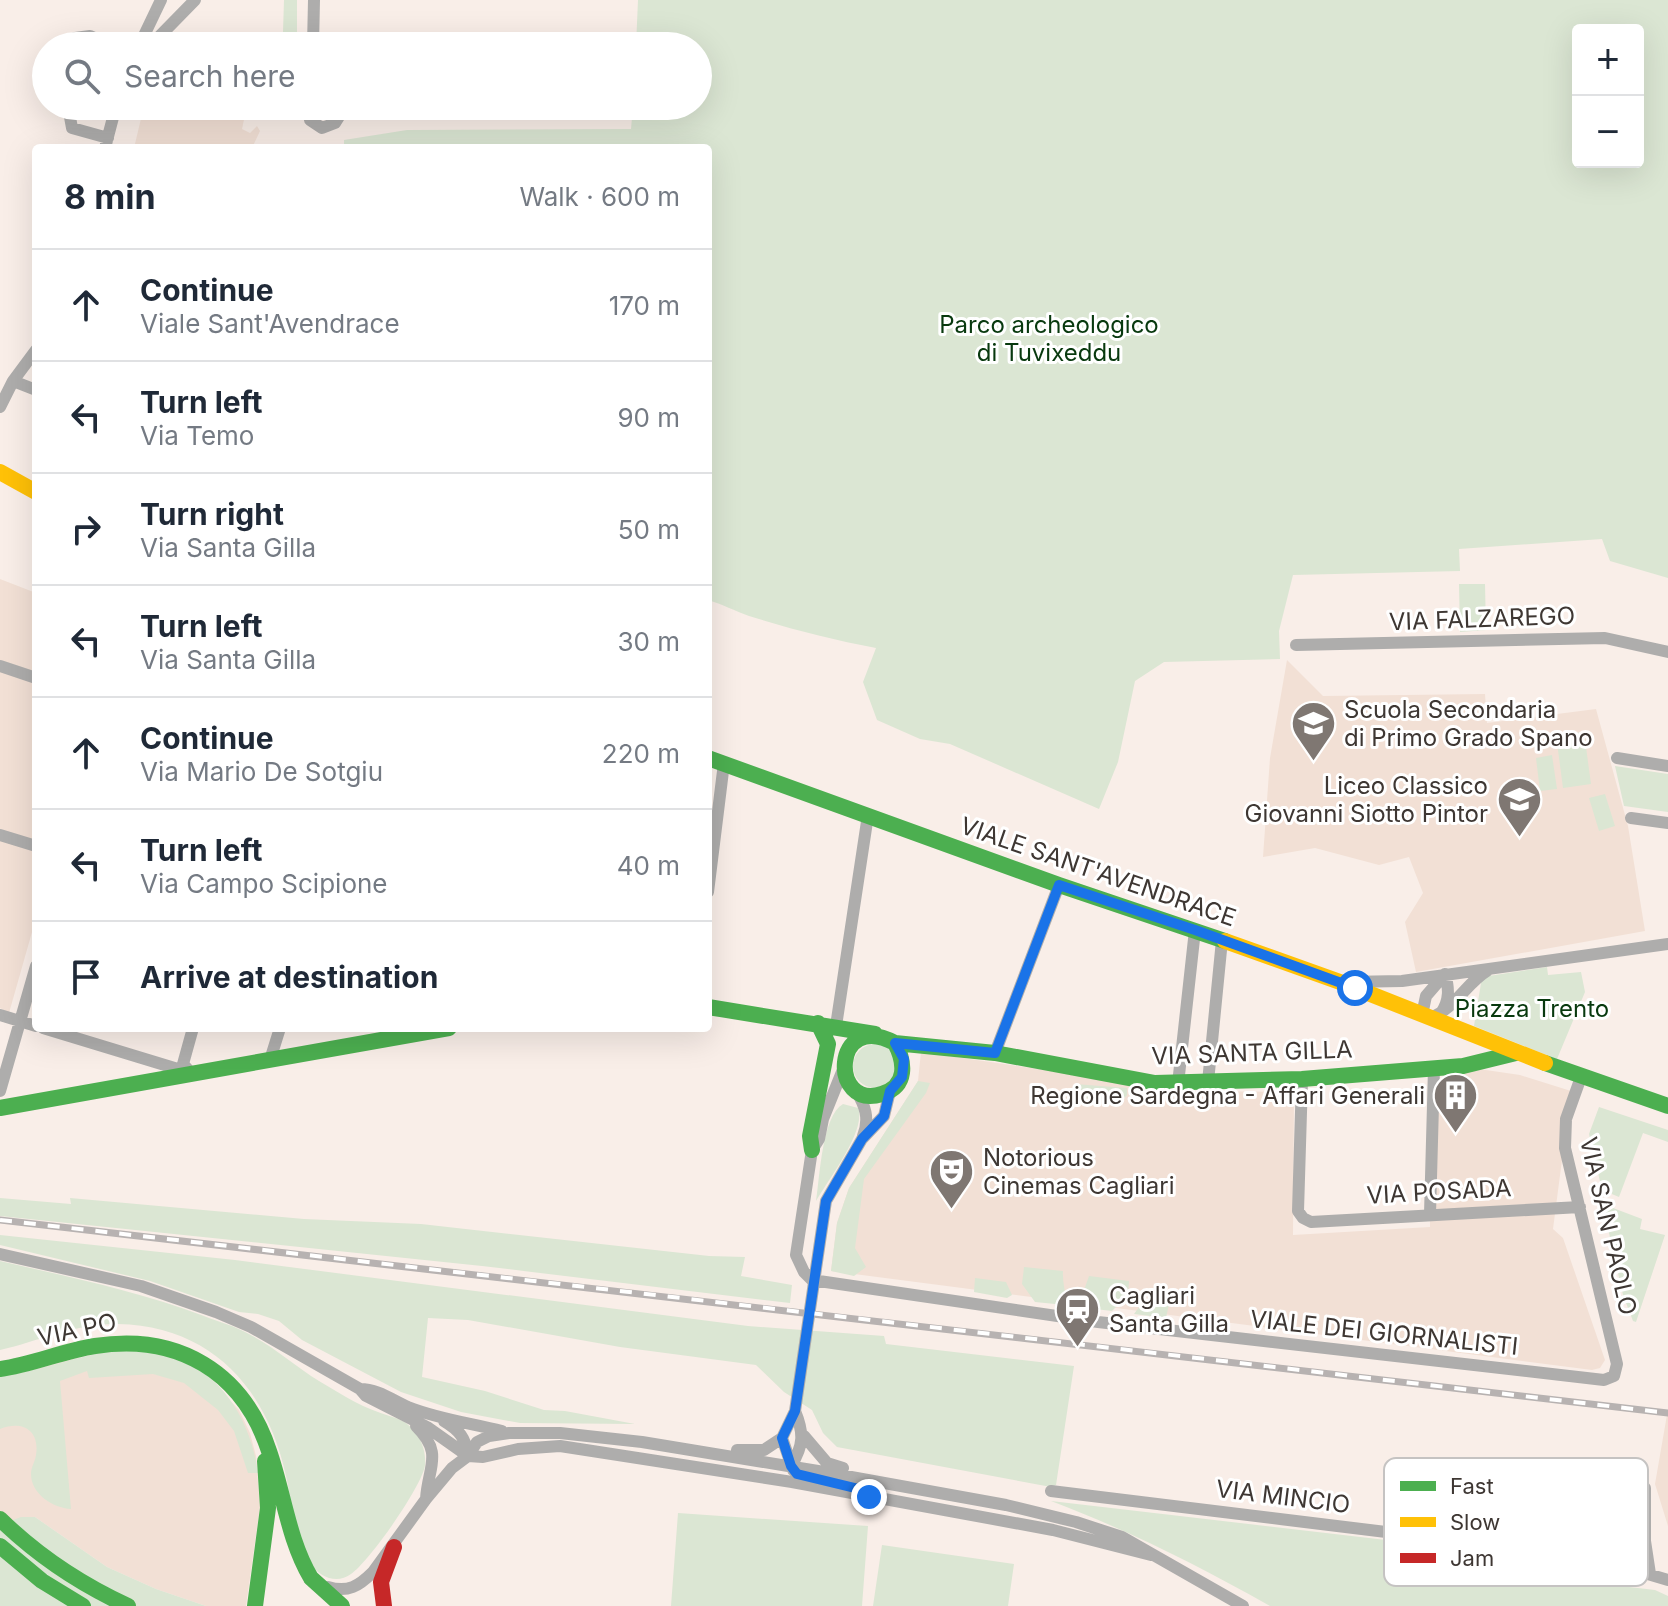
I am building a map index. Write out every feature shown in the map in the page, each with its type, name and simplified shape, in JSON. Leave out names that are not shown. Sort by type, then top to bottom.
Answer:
[{"type":"main road","points":[[0,472],[32,490]]},
{"type":"main road","name":"VIALE SANT'AVENDRACE","points":[[716,761],[1340,982],[1431,1015],[1516,1053],[1668,1106]]},
{"type":"main road","name":"VIA SANTA GILLA","points":[[712,1008],[836,1026],[877,1035],[895,1043],[995,1053],[1155,1083],[1302,1079],[1463,1066],[1516,1053]]},
{"type":"main road","points":[[818,1023],[845,1059],[849,1084],[873,1096],[890,1091],[902,1077],[904,1059],[895,1043]]},
{"type":"main road","points":[[812,1150],[810,1136],[828,1044],[818,1023]]},
{"type":"main road","points":[[1459,1029],[1472,1043],[1470,1055],[1463,1066]]},
{"type":"main road","points":[[0,1108],[427,1032]]},
{"type":"main road","points":[[845,1059],[863,1037],[877,1035]]},
{"type":"main road","name":"VIA PO","points":[[0,1369],[25,1367],[94,1347],[147,1343],[203,1363],[232,1385],[251,1407],[276,1469],[289,1532],[311,1578]]},
{"type":"main road","name":"VIA PO","points":[[255,1606],[268,1508],[264,1441]]},
{"type":"main road","points":[[0,1519],[73,1578],[128,1606]]},
{"type":"main road","points":[[0,1546],[42,1581],[83,1606]]},
{"type":"main road","points":[[384,1606],[381,1582],[394,1547]]},
{"type":"main road","points":[[311,1578],[342,1606]]},
{"type":"street","points":[[146,32],[161,0]]},
{"type":"street","points":[[164,32],[195,0]]},
{"type":"street","points":[[313,32],[314,0]]},
{"type":"street","points":[[71,120],[72,128],[107,143],[113,120]]},
{"type":"street","points":[[310,120],[322,128],[337,120]]},
{"type":"street","points":[[0,407],[13,381],[32,355]]},
{"type":"street","points":[[13,381],[32,388]]},
{"type":"street","name":"VIA FALZAREGO","points":[[1296,645],[1605,638],[1668,652]]},
{"type":"street","points":[[0,666],[32,677]]},
{"type":"street","points":[[1617,758],[1668,766]]},
{"type":"street","points":[[712,826],[716,761]]},
{"type":"street","points":[[836,1026],[868,815]]},
{"type":"street","points":[[1631,818],[1668,823]]},
{"type":"street","points":[[0,835],[32,845]]},
{"type":"street","points":[[995,1053],[1059,885]]},
{"type":"street","points":[[1178,1084],[1195,930]]},
{"type":"street","points":[[1208,1082],[1222,940]]},
{"type":"street","points":[[1340,982],[1402,981],[1668,944]]},
{"type":"street","points":[[1431,1015],[1456,1002],[1475,978],[1490,968]]},
{"type":"street","points":[[1431,1015],[1426,996],[1445,974]]},
{"type":"street","points":[[1431,1015],[1447,1004],[1445,974]]},
{"type":"street","points":[[0,1091],[32,979]]},
{"type":"street","points":[[0,1015],[32,1025]]},
{"type":"street","points":[[56,1032],[191,1073]]},
{"type":"street","points":[[191,1073],[183,1064],[192,1032]]},
{"type":"street","points":[[270,1060],[279,1032]]},
{"type":"street","name":"VIALE DEI GIORNALISTI","points":[[845,1059],[819,1139],[812,1150],[796,1255],[804,1272],[812,1280],[1115,1325],[1604,1380]]},
{"type":"street","points":[[1430,1214],[1434,1068]]},
{"type":"street","name":"VIA SAN PAOLO","points":[[1581,1077],[1564,1133],[1617,1364],[1614,1376],[1604,1380]]},
{"type":"street","name":"VIA POSADA","points":[[1302,1079],[1298,1211],[1311,1222],[1580,1207]]},
{"type":"street","points":[[642,1442],[647,1437],[747,1451],[764,1450],[782,1438],[795,1411],[826,1201],[867,1127],[866,1108],[856,1090]]},
{"type":"street","points":[[862,1139],[884,1116],[890,1091]]},
{"type":"street","points":[[0,1254],[141,1286],[263,1332],[360,1389],[366,1396],[404,1414],[468,1456],[483,1457],[518,1449],[560,1446],[792,1482],[1053,1530],[1151,1555]]},
{"type":"street","points":[[360,1389],[371,1389],[435,1416],[509,1433]]},
{"type":"street","points":[[795,1411],[804,1436],[827,1463],[854,1471],[862,1479]]},
{"type":"street","points":[[404,1414],[432,1444],[434,1464],[426,1499]]},
{"type":"street","points":[[435,1416],[457,1428],[466,1441],[468,1456]]},
{"type":"street","points":[[311,1578],[341,1591],[350,1589],[373,1572],[426,1499],[452,1468],[468,1456],[477,1442],[489,1436],[509,1433],[560,1433],[642,1442],[791,1466],[1006,1505],[1076,1522],[1122,1537],[1243,1606]]},
{"type":"street","points":[[717,1472],[726,1466],[775,1474],[791,1466],[804,1436]]},
{"type":"street","points":[[782,1438],[791,1466],[797,1474],[859,1489],[869,1497]]},
{"type":"street","name":"VIA MINCIO","points":[[1051,1491],[1384,1532]]},
{"type":"street","points":[[1648,1561],[1650,1574],[1668,1580]]},
{"type":"shaded area","points":[[141,120],[244,120],[242,129],[250,133],[257,126],[260,131],[254,144],[135,144]]},
{"type":"shaded area","points":[[0,579],[32,591],[32,932],[9,1013],[0,1008]]},
{"type":"shaded area","points":[[1287,660],[1323,696],[1485,694],[1487,723],[1596,709],[1628,826],[1645,931],[1416,972],[1405,922],[1423,893],[1409,857],[1379,865],[1315,848],[1263,857],[1270,758]]},
{"type":"shaded area","points":[[921,1052],[1190,1091],[1294,1092],[1293,1235],[1430,1227],[1429,1082],[1479,1069],[1520,1075],[1571,1091],[1553,1229],[1563,1238],[1605,1360],[1600,1368],[1592,1370],[831,1271],[837,1223],[849,1188],[918,1081]]},
{"type":"shaded area","points":[[77,1358],[193,1367],[212,1381],[239,1410],[256,1456],[260,1507],[246,1606],[206,1606],[156,1589],[107,1567],[35,1517],[0,1535],[0,1376]]},
{"type":"shaded area","points":[[1668,1409],[1668,1526],[1655,1484]]},
{"type":"green space","points":[[284,0],[297,0],[297,32],[283,32]]},
{"type":"green space","name":"Parco archeologico di Tuvixeddu","points":[[638,0],[1668,0],[1668,578],[1610,561],[1602,539],[1459,549],[1460,571],[1293,575],[1279,631],[1280,659],[1164,662],[1135,681],[1118,762],[1099,809],[950,744],[920,739],[877,720],[863,682],[876,648],[749,616],[712,602],[712,144],[344,144],[344,140],[407,130],[631,129],[632,120],[712,120],[712,32],[637,32]]},
{"type":"green space","points":[[1459,584],[1485,584],[1486,630],[1460,632]]},
{"type":"green space","points":[[1584,732],[1591,784],[1563,788],[1556,735]]},
{"type":"green space","points":[[1552,755],[1557,789],[1540,791],[1536,758]]},
{"type":"green space","points":[[1615,766],[1668,774],[1668,812],[1624,806]]},
{"type":"green space","points":[[1605,794],[1615,826],[1599,831],[1589,798]]},
{"type":"green space","name":"Piazza Trento","points":[[1547,967],[1548,975],[1581,972],[1585,992],[1557,1059],[1474,1026],[1482,977]]},
{"type":"green space","points":[[875,1044],[891,1050],[897,1066],[891,1082],[875,1088],[859,1082],[853,1066],[859,1050]]},
{"type":"green space","points":[[918,1081],[930,1083],[926,1093],[864,1179],[855,1248],[866,1267],[854,1276],[831,1271],[837,1223],[849,1188]]},
{"type":"green space","points":[[1075,1084],[1127,1088],[1127,1095],[1121,1102],[1081,1097],[1074,1092]]},
{"type":"green space","points":[[843,1104],[858,1108],[857,1129],[845,1155],[816,1201],[826,1133],[830,1121]]},
{"type":"green space","points":[[1599,1107],[1668,1130],[1668,1142],[1643,1133],[1619,1197],[1602,1190],[1589,1134]]},
{"type":"green space","points":[[0,1198],[71,1204],[70,1198],[304,1219],[421,1224],[709,1256],[745,1257],[741,1276],[792,1285],[790,1303],[482,1266],[0,1216]]},
{"type":"green space","points":[[1613,1208],[1642,1219],[1640,1229],[1665,1235],[1636,1322],[1623,1295],[1604,1211]]},
{"type":"green space","points":[[0,1235],[235,1260],[748,1326],[884,1336],[886,1344],[1074,1366],[1056,1485],[1051,1487],[837,1447],[823,1433],[812,1410],[784,1392],[756,1365],[620,1347],[468,1320],[428,1318],[422,1377],[485,1391],[544,1410],[635,1424],[520,1423],[461,1412],[401,1392],[302,1340],[279,1321],[239,1312],[150,1281],[0,1245]]},
{"type":"green space","points":[[0,1261],[154,1299],[249,1334],[348,1398],[400,1420],[414,1430],[425,1457],[422,1475],[415,1489],[359,1567],[346,1577],[329,1578],[308,1561],[297,1533],[277,1444],[265,1415],[230,1368],[207,1350],[181,1336],[151,1327],[118,1324],[73,1329],[0,1350]]},
{"type":"green space","points":[[1024,1267],[1063,1271],[1065,1305],[1035,1302],[1022,1284]]},
{"type":"green space","points":[[1089,1276],[1129,1281],[1128,1295],[1112,1311],[1078,1307]]},
{"type":"green space","points":[[975,1278],[1006,1282],[1012,1295],[1007,1298],[974,1292]]},
{"type":"green space","points":[[1145,1299],[1169,1304],[1166,1318],[1134,1314]]},
{"type":"green space","points":[[130,1349],[174,1357],[192,1365],[221,1388],[242,1419],[258,1473],[248,1473],[234,1431],[218,1410],[184,1383],[153,1374],[89,1378],[87,1371],[60,1381],[71,1509],[44,1499],[32,1481],[37,1446],[32,1433],[15,1426],[0,1429],[0,1376]]},
{"type":"green space","points":[[1051,1501],[1384,1540],[1384,1586],[1620,1586],[1655,1590],[1668,1596],[1668,1606],[1270,1606],[1163,1549]]},
{"type":"green space","points":[[678,1513],[868,1526],[862,1606],[671,1606]]},
{"type":"green space","points":[[21,1517],[35,1517],[107,1567],[156,1589],[206,1606],[0,1606],[0,1525]]},
{"type":"green space","points":[[882,1545],[1014,1564],[1008,1606],[873,1606]]},
{"type":"railway","points":[[0,1220],[1668,1413]]},
{"type":"traffic: fast","points":[[712,759],[1059,885],[1225,941]]},
{"type":"traffic: fast","points":[[712,1008],[875,1034]]},
{"type":"traffic: fast","points":[[812,1150],[810,1136],[828,1044],[818,1023]]},
{"type":"traffic: fast","points":[[0,1108],[427,1032]]},
{"type":"traffic: fast","points":[[895,1043],[902,1065],[896,1085],[882,1094],[865,1095],[853,1088],[846,1076],[845,1062],[849,1049],[859,1039],[874,1036],[895,1043],[995,1053],[1155,1083],[1302,1079],[1463,1066],[1516,1053]]},
{"type":"traffic: fast","points":[[1545,1063],[1668,1106]]},
{"type":"traffic: fast","points":[[0,1369],[83,1348],[125,1344],[154,1346],[203,1364],[243,1399],[257,1423],[269,1451],[297,1548],[311,1578]]},
{"type":"traffic: fast","points":[[255,1606],[268,1508],[265,1461]]},
{"type":"traffic: fast","points":[[0,1519],[60,1568],[128,1606]]},
{"type":"traffic: fast","points":[[0,1546],[42,1581],[83,1606]]},
{"type":"traffic: fast","points":[[311,1578],[342,1606]]},
{"type":"traffic: slow","points":[[0,472],[32,490]]},
{"type":"traffic: slow","points":[[1225,941],[1340,982],[1545,1063]]},
{"type":"traffic: jam","points":[[384,1606],[381,1582],[394,1547]]},
{"type":"place","name":"Scuola Secondaria di Primo Grado Spano","points":[[1313,763]]},
{"type":"place","name":"Liceo Classico Giovanni Siotto Pintor","points":[[1519,839]]},
{"type":"place","name":"Regione Sardegna - Affari Generali","points":[[1456,1135]]},
{"type":"place","name":"Notorious Cinemas Cagliari","points":[[952,1211]]},
{"type":"place","name":"Cagliari Santa Gilla","points":[[1078,1349]]},
{"type":"route","points":[[869,1497],[859,1489],[797,1474],[791,1466],[782,1438],[795,1411],[826,1201],[862,1139],[884,1116],[890,1091],[902,1077],[904,1059],[895,1043],[995,1053],[1059,885],[1355,988]]}]
